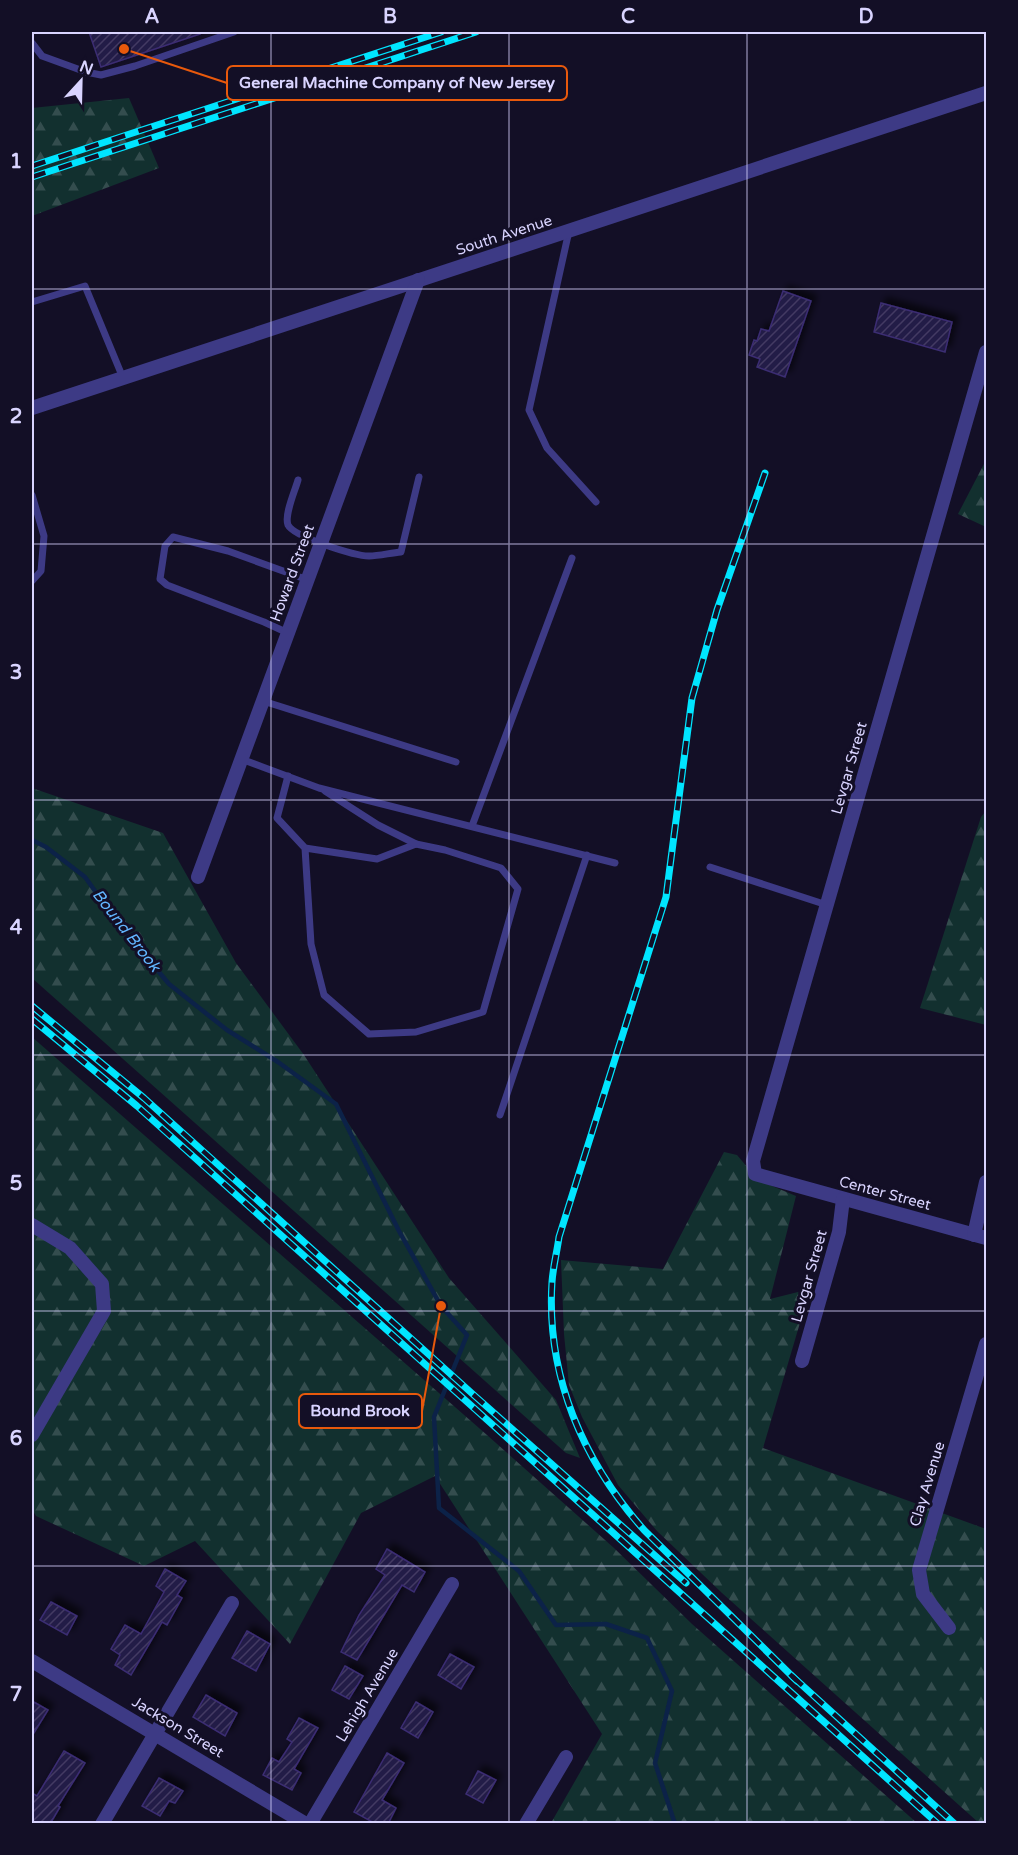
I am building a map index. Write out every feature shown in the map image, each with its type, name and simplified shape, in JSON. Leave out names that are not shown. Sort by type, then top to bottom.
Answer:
[{"type":"street","name":"South Avenue","points":[[32,408],[987,93]]},
{"type":"street","name":"Howard Street","points":[[198,877],[418,280]]},
{"type":"street","name":"Levgar Street","points":[[774,1180],[755,1174],[753,1161],[987,352]]},
{"type":"street","name":"Center Street","points":[[774,1180],[980,1236]]},
{"type":"street","points":[[980,1236],[987,1182]]},
{"type":"street","name":"Levgar Street","points":[[802,1361],[839,1232],[843,1199]]},
{"type":"street","points":[[32,1225],[70,1248],[102,1284],[104,1311],[32,1435]]},
{"type":"street","name":"Clay Avenue","points":[[949,1628],[924,1594],[919,1570],[987,1344]]},
{"type":"street","name":"Lehigh Avenue","points":[[308,1824],[453,1584]]},
{"type":"street","points":[[102,1824],[232,1603]]},
{"type":"street","name":"Jackson Street","points":[[32,1661],[308,1824]]},
{"type":"street","points":[[526,1824],[566,1757]]},
{"type":"lane","points":[[32,43],[42,56],[101,75],[135,66],[234,32]]},
{"type":"lane","points":[[569,231],[529,410],[547,448],[596,502]]},
{"type":"lane","points":[[32,302],[85,286],[123,378]]},
{"type":"lane","points":[[298,480],[287,518],[289,527],[321,543],[367,556],[401,552],[420,477]]},
{"type":"lane","points":[[32,495],[44,536],[40,571],[32,581]]},
{"type":"lane","points":[[288,633],[167,585],[160,579],[165,546],[173,537],[228,551],[308,580]]},
{"type":"lane","points":[[472,826],[572,558]]},
{"type":"lane","points":[[263,701],[456,762]]},
{"type":"lane","points":[[241,759],[320,788],[615,863]]},
{"type":"lane","points":[[288,776],[277,818],[304,848],[311,944],[324,995],[369,1034],[416,1032],[483,1012],[518,889],[501,868],[445,850],[416,844],[378,825],[320,788]]},
{"type":"lane","points":[[304,848],[377,859],[416,844]]},
{"type":"lane","points":[[500,1115],[586,855]]},
{"type":"lane","points":[[710,867],[827,905]]},
{"type":"green space","points":[[129,98],[159,168],[32,216],[32,108]]},
{"type":"green space","points":[[986,460],[986,527],[958,514]]},
{"type":"green space","points":[[32,788],[163,833],[236,963],[304,1055],[449,1278],[556,1400],[580,1458],[566,1453],[32,978]]},
{"type":"green space","points":[[986,811],[986,1025],[920,1008],[981,817]]},
{"type":"green space","points":[[32,1037],[487,1435],[614,1548],[692,1624],[917,1823],[551,1823],[602,1734],[435,1476],[361,1513],[290,1644],[195,1541],[144,1566],[36,1516],[32,1509]]},
{"type":"green space","points":[[724,1152],[737,1155],[758,1180],[796,1196],[770,1299],[810,1289],[763,1448],[986,1529],[986,1823],[979,1823],[722,1593],[657,1531],[618,1485],[582,1417],[569,1385],[561,1260],[663,1269]]},
{"type":"building","points":[[89,32],[199,32],[200,34],[101,67]]},
{"type":"building","points":[[783,291],[811,301],[785,377],[757,367],[760,359],[749,355],[761,329],[769,331]]},
{"type":"building","points":[[881,303],[952,322],[945,352],[874,332]]},
{"type":"building","points":[[387,1549],[425,1572],[414,1592],[402,1585],[357,1660],[341,1652],[359,1615],[385,1575],[376,1569]]},
{"type":"building","points":[[165,1569],[186,1581],[177,1595],[182,1598],[167,1625],[162,1622],[131,1675],[115,1665],[120,1655],[111,1649],[125,1625],[141,1634],[164,1592],[156,1586]]},
{"type":"building","points":[[51,1602],[77,1616],[67,1635],[40,1620]]},
{"type":"building","points":[[247,1631],[270,1644],[256,1671],[232,1658]]},
{"type":"building","points":[[450,1654],[474,1667],[461,1689],[438,1675]]},
{"type":"building","points":[[345,1666],[363,1676],[349,1699],[332,1690]]},
{"type":"building","points":[[206,1695],[237,1713],[225,1736],[193,1717]]},
{"type":"building","points":[[32,1701],[48,1710],[32,1736]]},
{"type":"building","points":[[416,1702],[433,1712],[418,1738],[401,1728]]},
{"type":"building","points":[[299,1718],[318,1728],[294,1769],[301,1773],[292,1790],[263,1775],[272,1758],[279,1762],[292,1742],[287,1739]]},
{"type":"building","points":[[64,1751],[85,1763],[58,1806],[60,1807],[50,1824],[32,1824],[32,1793],[37,1796]]},
{"type":"building","points":[[387,1753],[404,1763],[382,1800],[396,1808],[388,1824],[376,1824],[354,1812]]},
{"type":"building","points":[[478,1771],[496,1780],[483,1803],[466,1794]]},
{"type":"building","points":[[159,1778],[183,1791],[175,1803],[169,1801],[160,1816],[142,1806]]},
{"type":"waterway","name":"Bound Brook","points":[[32,840],[46,847],[85,877],[118,923],[169,984],[227,1030],[278,1062],[336,1104],[399,1231],[441,1306],[467,1335],[434,1417],[439,1508],[519,1571],[556,1625],[606,1624],[647,1638],[672,1691],[655,1763],[675,1824]]},
{"type":"railway","points":[[32,166],[441,32]]},
{"type":"railway","points":[[32,177],[476,32]]},
{"type":"railway","points":[[765,473],[717,610],[692,698],[666,897],[559,1237],[553,1276],[552,1317],[555,1351],[562,1384],[573,1415],[603,1475],[644,1530],[797,1681]]},
{"type":"railway","points":[[32,1006],[144,1098],[686,1583]]},
{"type":"railway","points":[[32,1019],[137,1106],[938,1824]]},
{"type":"railway","points":[[792,1676],[955,1824]]},
{"type":"place","name":"General Machine Company of New Jersey","points":[[124,49]]},
{"type":"place","name":"Bound Brook","points":[[441,1306]]}]
